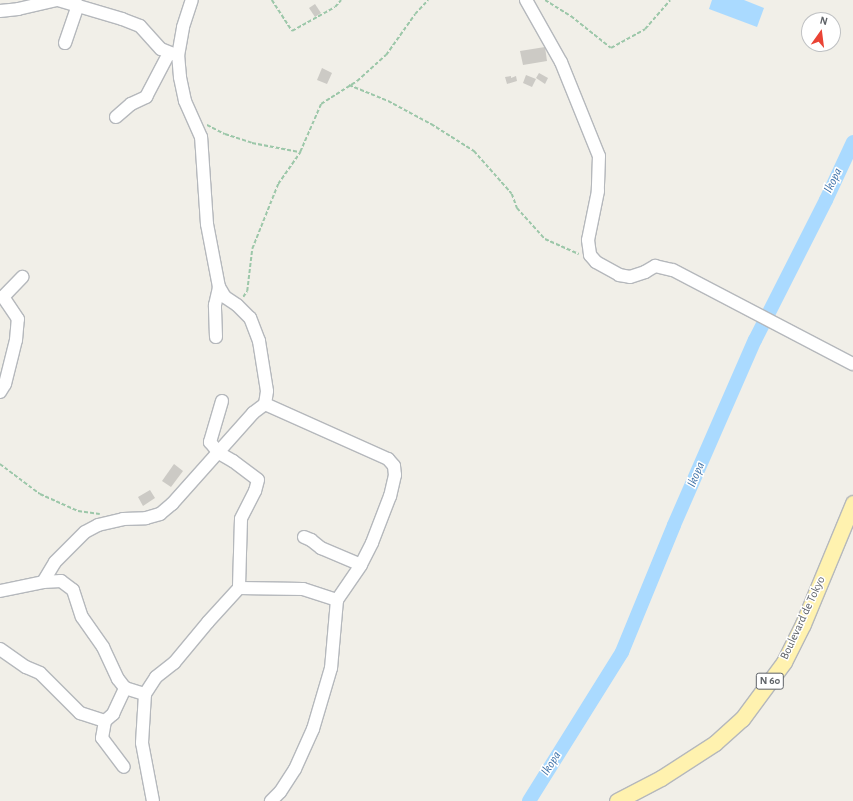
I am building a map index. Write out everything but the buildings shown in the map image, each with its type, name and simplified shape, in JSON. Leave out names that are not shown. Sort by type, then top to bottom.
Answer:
[{"type":"main road","name":"Boulevard de Tokyo","points":[[617,801],[667,774],[715,742],[742,719],[784,662],[803,624],[853,503]]},
{"type":"street","points":[[0,11],[18,9],[58,0],[122,19],[140,26],[161,50],[173,54]]},
{"type":"street","points":[[116,117],[131,104],[146,97],[173,54],[192,0]]},
{"type":"street","points":[[526,0],[560,62],[599,156],[598,191],[588,240],[590,255],[596,262],[619,275],[630,277],[645,272],[656,266],[673,270],[853,364]]},
{"type":"street","points":[[65,42],[78,6]]},
{"type":"street","points":[[43,582],[55,562],[85,532],[98,525],[123,519],[146,518],[160,514],[172,504],[219,453],[253,413],[265,404],[267,391],[259,341],[250,318],[225,296],[219,287],[207,224],[201,137],[185,101],[173,54]]},
{"type":"street","points":[[0,392],[5,384],[16,340],[18,319],[3,297],[22,277]]},
{"type":"street","points":[[216,337],[215,305],[219,287]]},
{"type":"street","points":[[154,801],[142,743],[145,694],[156,677],[174,663],[239,588],[241,519],[255,490],[258,480],[233,461],[219,453],[210,442],[222,401]]},
{"type":"street","points":[[265,404],[388,459],[394,466],[396,476],[372,543],[361,566],[337,600],[331,668],[314,729],[294,769],[280,792],[271,801]]},
{"type":"street","points":[[304,538],[311,540],[321,548],[361,566]]},
{"type":"street","points":[[0,591],[43,582],[61,581],[73,590],[82,617],[103,647],[118,679],[125,688],[145,694]]},
{"type":"street","points":[[239,588],[303,589],[337,600]]},
{"type":"street","points":[[0,649],[26,667],[40,673],[80,713],[105,721]]},
{"type":"street","points":[[124,767],[102,738],[105,721],[113,714],[125,688]]},
{"type":"path","points":[[272,0],[292,31],[335,7],[341,0]]},
{"type":"path","points":[[237,305],[247,291],[252,249],[278,184],[300,152],[321,104],[357,81],[386,55],[415,14],[428,0]]},
{"type":"path","points":[[545,0],[570,16],[611,48],[645,29],[670,0]]},
{"type":"path","points":[[349,85],[388,101],[431,124],[474,151],[512,194],[517,208],[545,239],[596,262]]},
{"type":"path","points":[[193,118],[225,134],[252,143],[300,152]]},
{"type":"path","points":[[0,464],[40,494],[78,511],[100,514]]},
{"type":"water","points":[[712,0],[744,0],[764,8],[757,27],[709,9]]},
{"type":"waterway","name":"Ikopa","points":[[529,801],[622,652],[674,525],[755,340],[826,200],[853,142]]}]
